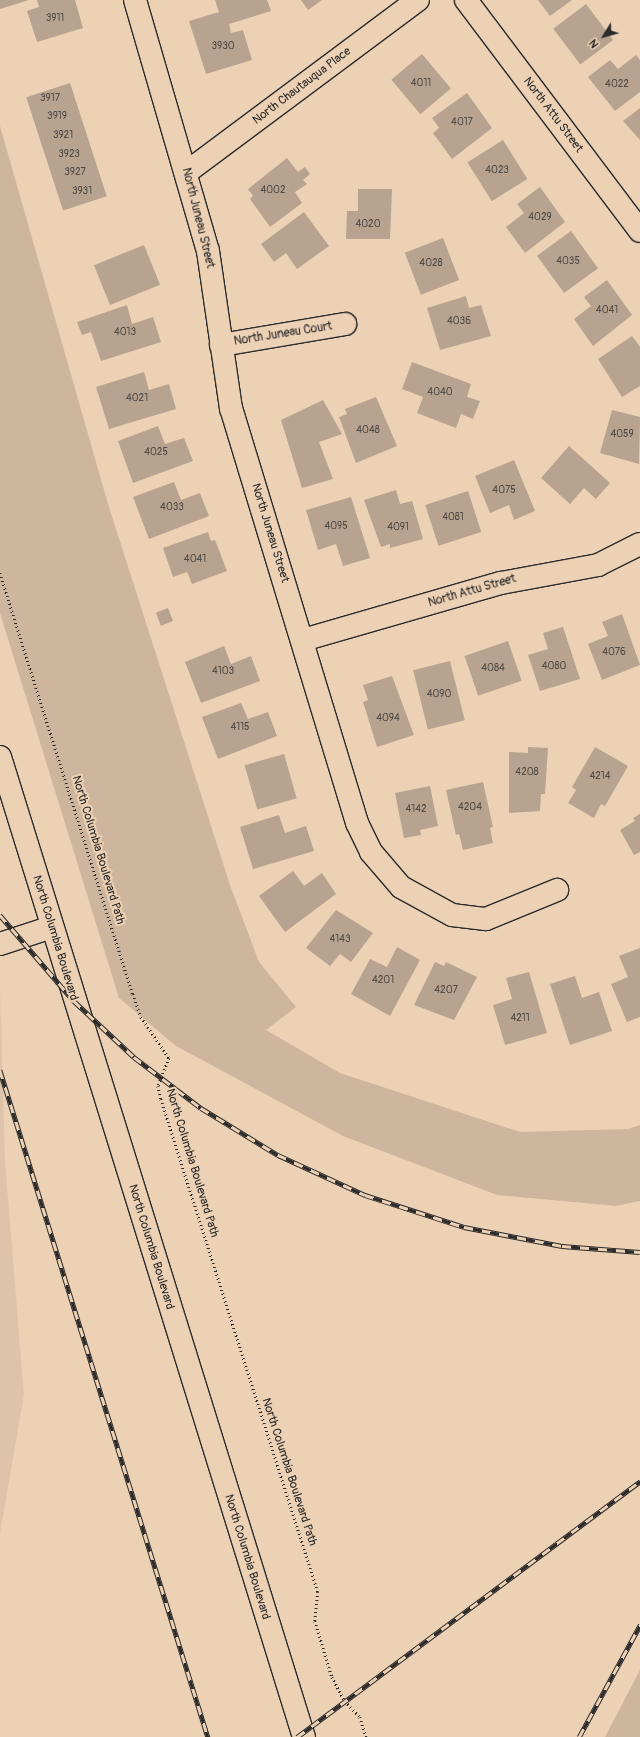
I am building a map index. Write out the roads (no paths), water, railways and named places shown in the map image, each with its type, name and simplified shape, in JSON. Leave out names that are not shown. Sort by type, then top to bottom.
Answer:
[{"type":"street","name":"North Juneau Street","points":[[135,0],[187,172],[208,251],[231,408],[303,640],[357,823],[371,852],[402,887],[426,904],[468,920],[486,919],[557,890]]},
{"type":"street","name":"North Chautauqua Place","points":[[187,172],[418,0]]},
{"type":"street","name":"North Attu Street","points":[[466,0],[640,231]]},
{"type":"street","name":"North Juneau Court","points":[[221,345],[345,324]]},
{"type":"street","name":"North Attu Street","points":[[303,640],[501,582],[598,565],[640,544]]},
{"type":"street","name":"North Columbia Boulevard","points":[[0,757],[304,1737]]},
{"type":"street","points":[[0,944],[52,927]]},
{"type":"railway","points":[[0,915],[74,1001],[134,1057],[201,1108],[278,1155],[365,1195],[464,1227],[562,1246],[640,1252]]},
{"type":"railway","points":[[0,1070],[208,1737]]},
{"type":"railway","points":[[297,1737],[640,1481]]},
{"type":"railway","points":[[579,1737],[640,1625]]}]
